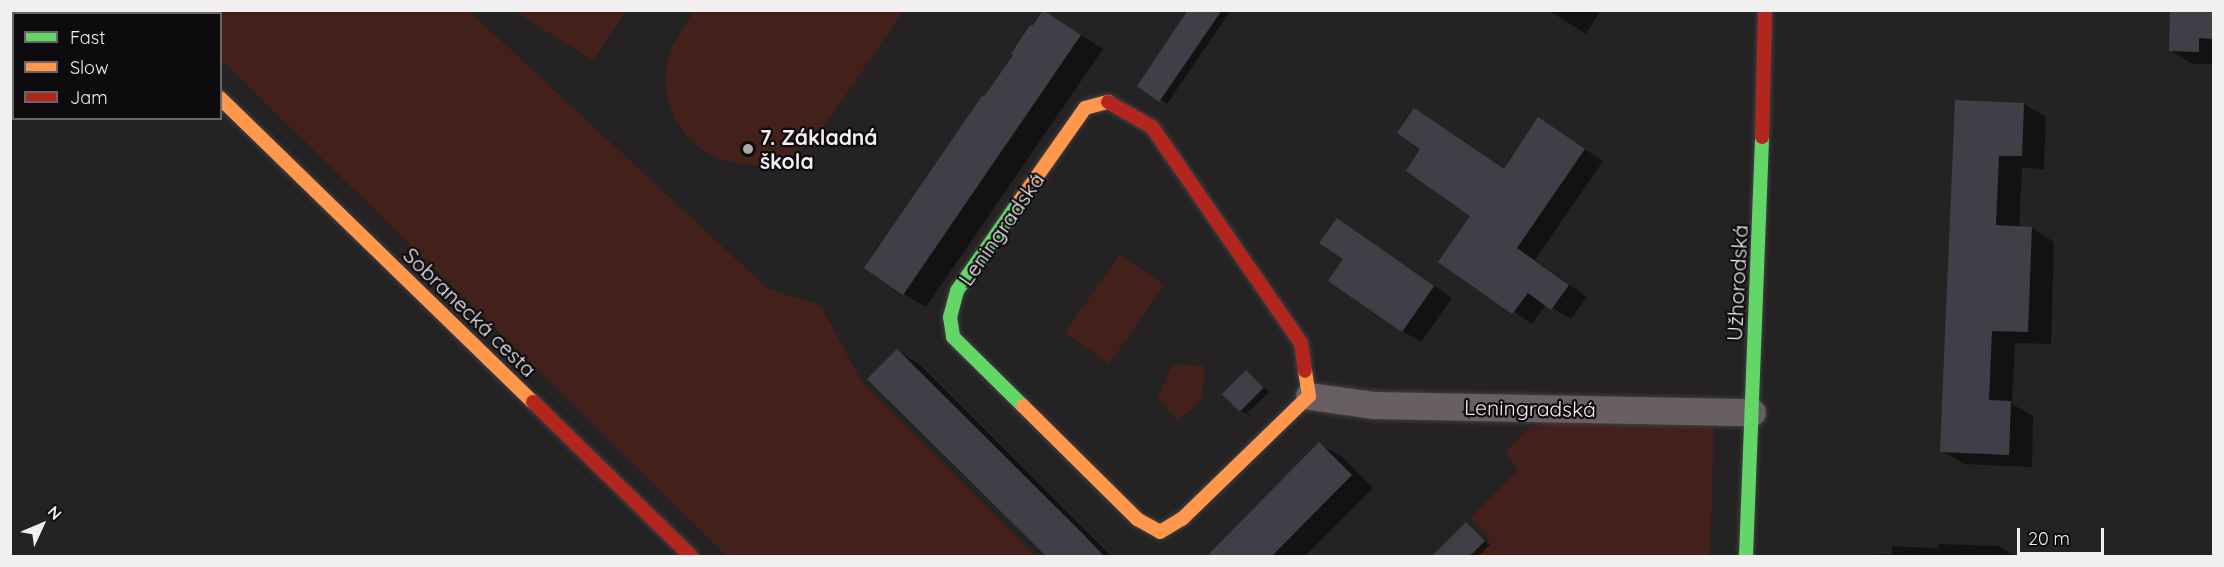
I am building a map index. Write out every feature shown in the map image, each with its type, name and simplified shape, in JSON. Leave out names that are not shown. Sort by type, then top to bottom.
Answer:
[{"type":"street","name":"Užhorodská","points":[[1746,556],[1761,212],[1765,10]]},
{"type":"street","name":"Sobranecká cesta","points":[[222,100],[691,556]]},
{"type":"street","name":"Leningradská","points":[[1108,102],[1152,127],[1287,323],[1300,343],[1309,396],[1182,519],[1160,532],[1137,519],[953,336],[950,316],[957,291],[1085,108],[1108,102]]},
{"type":"street","name":"Leningradská","points":[[1309,396],[1374,405],[1752,412]]},
{"type":"shaded area","points":[[622,10],[625,12],[593,61],[515,11]]},
{"type":"shaded area","points":[[171,11],[469,11],[768,289],[820,305],[862,382],[1036,556],[727,556],[222,60],[222,12]]},
{"type":"shaded area","points":[[694,11],[903,11],[821,131],[801,151],[787,158],[755,166],[719,159],[702,150],[686,135],[674,117],[665,80],[667,62],[673,44]]},
{"type":"shaded area","points":[[1120,254],[1164,285],[1109,364],[1065,333]]},
{"type":"shaded area","points":[[1173,364],[1205,366],[1202,399],[1178,421],[1158,398]]},
{"type":"shaded area","points":[[1546,422],[1714,427],[1710,556],[1473,556],[1490,539],[1470,518],[1518,470],[1505,453],[1529,428]]},
{"type":"building","points":[[1043,10],[1081,35],[903,295],[864,268],[982,96],[984,97],[1013,55],[1011,54],[1030,25],[1032,26]]},
{"type":"building","points":[[1188,10],[1222,10],[1159,102],[1137,86]]},
{"type":"building","points":[[2170,10],[2214,10],[2214,39],[2199,38],[2199,52],[2169,51]]},
{"type":"building","points":[[1955,100],[2024,103],[2022,156],[1999,156],[1996,225],[2032,227],[2028,332],[1992,331],[1989,400],[2011,401],[2009,455],[1940,452]]},
{"type":"building","points":[[1414,108],[1504,169],[1538,117],[1585,149],[1517,248],[1569,285],[1551,310],[1528,293],[1512,314],[1438,262],[1470,216],[1406,171],[1420,149],[1397,133]]},
{"type":"building","points":[[1337,218],[1434,286],[1402,332],[1328,281],[1343,259],[1319,243]]},
{"type":"building","points":[[897,349],[1104,556],[1046,556],[867,379]]},
{"type":"building","points":[[1246,370],[1264,388],[1240,412],[1222,394]]},
{"type":"building","points":[[1319,442],[1352,475],[1272,556],[1207,556]]},
{"type":"building","points":[[1466,522],[1485,541],[1474,552],[1469,556],[1432,556]]},
{"type":"traffic: fast","points":[[1746,556],[1762,137]]},
{"type":"traffic: fast","points":[[1019,202],[957,291],[950,317],[953,337],[1023,406]]},
{"type":"traffic: slow","points":[[222,100],[533,402]]},
{"type":"traffic: slow","points":[[1019,202],[1085,108],[1108,102]]},
{"type":"traffic: slow","points":[[1023,406],[1137,519],[1160,532],[1182,519],[1309,396],[1305,371]]},
{"type":"traffic: jam","points":[[1762,137],[1765,10]]},
{"type":"traffic: jam","points":[[1108,102],[1152,127],[1301,343],[1305,371]]},
{"type":"traffic: jam","points":[[533,402],[691,556]]},
{"type":"place","name":"7. Základná škola","points":[[748,149]]}]
